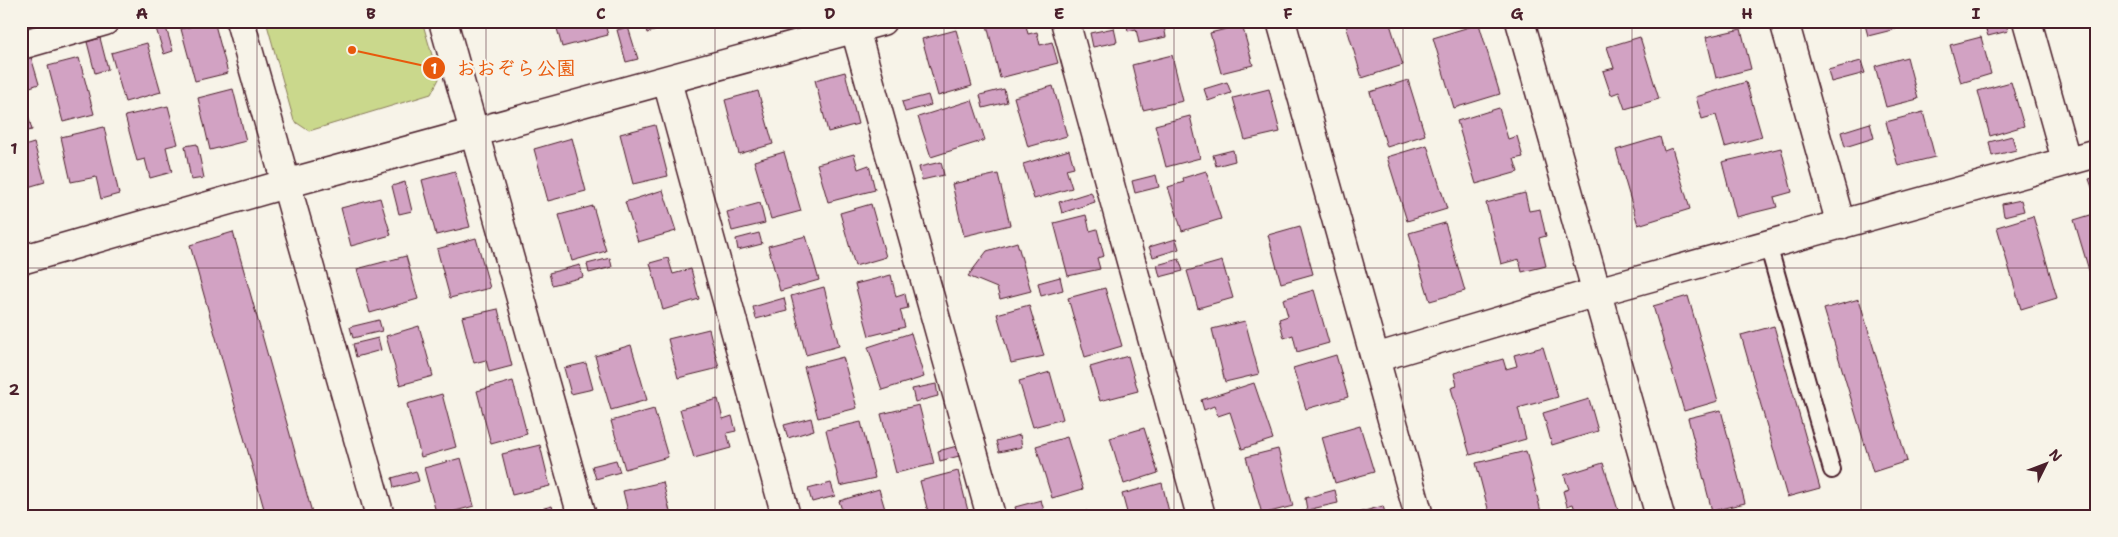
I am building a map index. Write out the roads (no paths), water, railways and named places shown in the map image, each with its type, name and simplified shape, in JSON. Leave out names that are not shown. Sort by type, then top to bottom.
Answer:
[{"type":"street","points":[[35,35],[105,21]]},
{"type":"street","points":[[240,21],[380,516]]},
{"type":"street","points":[[443,21],[582,516]]},
{"type":"street","points":[[21,260],[285,184],[667,82],[882,21]]},
{"type":"street","points":[[1065,21],[1201,516]]},
{"type":"street","points":[[1281,21],[1419,516]]},
{"type":"street","points":[[1520,21],[1660,516]]},
{"type":"street","points":[[1784,21],[1841,225]]},
{"type":"street","points":[[2027,21],[2066,160]]},
{"type":"street","points":[[855,29],[991,516]]},
{"type":"street","points":[[667,82],[786,516]]},
{"type":"street","points":[[1375,358],[1596,292],[1841,225],[2066,160],[2097,153]]},
{"type":"lane","points":[[1768,245],[1832,470]]},
{"type":"place","name":"おおぞら公園","points":[[352,50]]}]
